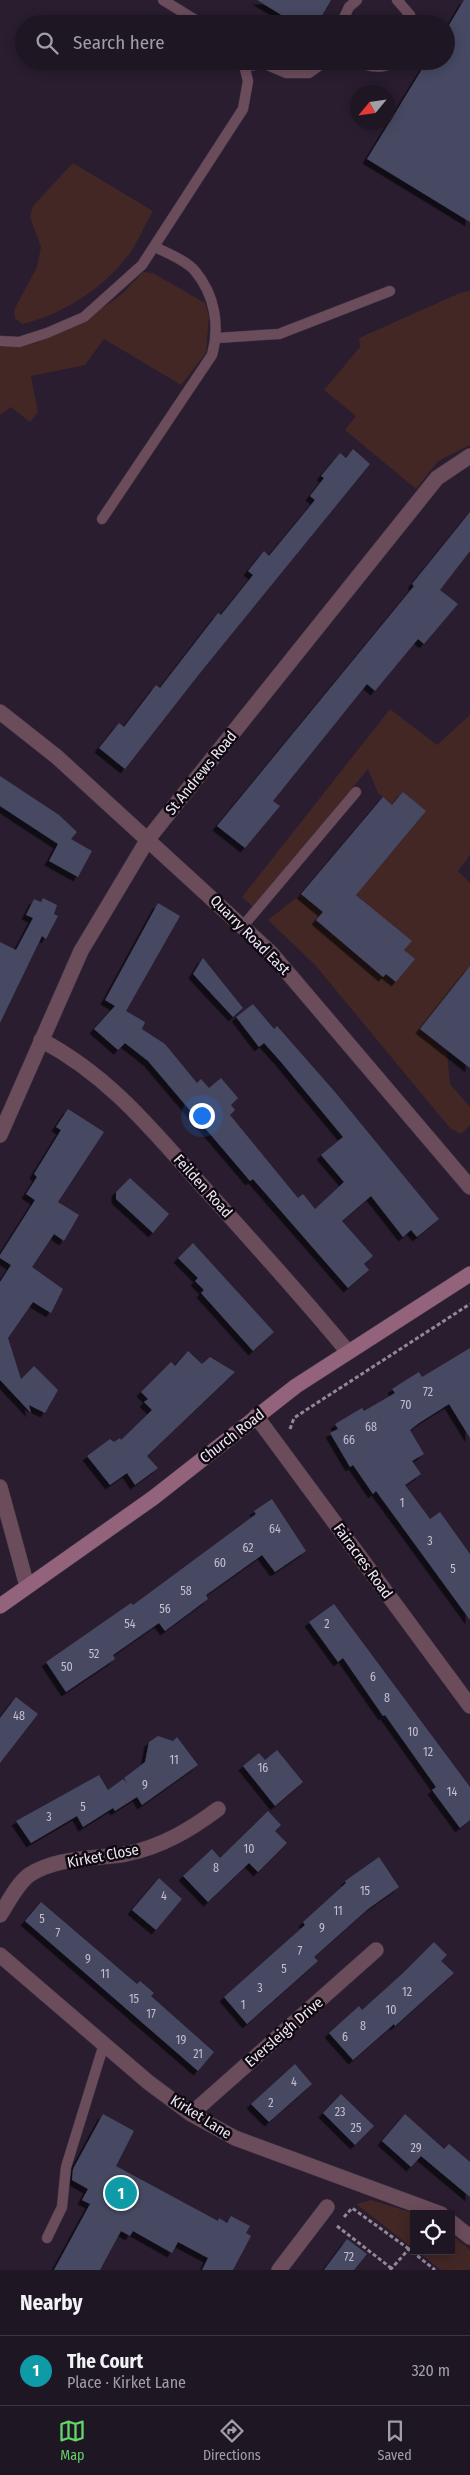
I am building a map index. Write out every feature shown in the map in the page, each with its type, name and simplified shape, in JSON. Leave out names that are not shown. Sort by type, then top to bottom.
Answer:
[{"type":"main road","name":"Church Road","points":[[0,1606],[153,1498],[296,1386],[470,1274]]},
{"type":"street","name":"St Andrews Road","points":[[0,1135],[81,951],[148,839],[437,478],[470,456]]},
{"type":"street","name":"Quarry Road East","points":[[0,712],[57,757],[271,953],[470,1187]]},
{"type":"street","name":"Feilden Road","points":[[41,1040],[65,1052],[115,1091],[301,1295],[348,1352]]},
{"type":"street","name":"Fairacres Road","points":[[256,1416],[470,1706]]},
{"type":"street","points":[[0,1487],[27,1586]]},
{"type":"street","name":"Kirket Close","points":[[0,1915],[29,1876],[50,1867],[81,1859],[127,1853],[160,1844],[190,1830],[218,1810]]},
{"type":"street","name":"Eversleigh Drive","points":[[191,2114],[376,1950]]},
{"type":"street","name":"Kirket Lane","points":[[0,1955],[148,2082],[191,2114],[235,2138],[430,2210]]},
{"type":"street","points":[[279,2270],[328,2207]]},
{"type":"street","points":[[455,2225],[469,2234]]},
{"type":"lane","points":[[163,0],[187,15]]},
{"type":"lane","points":[[345,15],[349,7],[357,0]]},
{"type":"lane","points":[[396,0],[403,4],[410,15]]},
{"type":"lane","points":[[0,341],[19,342],[47,333],[84,316],[142,265],[243,109],[248,81],[245,70]]},
{"type":"lane","points":[[279,70],[286,73],[309,73],[313,70]]},
{"type":"lane","points":[[102,519],[212,355],[217,338],[214,303],[194,270],[155,247]]},
{"type":"lane","points":[[217,338],[279,334],[390,291]]},
{"type":"lane","points":[[243,926],[356,792]]},
{"type":"lane","points":[[47,2238],[62,2207],[66,2167],[104,2044]]},
{"type":"path","points":[[291,1436],[290,1424],[294,1418],[470,1304]]},
{"type":"path","points":[[331,2233],[352,2208],[435,2270]]},
{"type":"path","points":[[337,2226],[390,2269],[408,2249]]},
{"type":"shaded area","points":[[73,163],[153,211],[130,253],[105,281],[65,308],[22,324],[15,318],[14,310],[37,267],[41,247],[30,217],[33,206]]},
{"type":"shaded area","points":[[143,272],[153,273],[205,303],[209,316],[206,353],[181,385],[104,339],[85,365],[31,376],[38,412],[30,422],[11,407],[0,415],[0,347],[36,343],[79,324],[121,295]]},
{"type":"shaded area","points":[[470,291],[470,445],[438,461],[416,489],[345,430],[356,416],[324,390],[360,347],[359,338],[460,293]]},
{"type":"shaded area","points":[[390,709],[437,745],[470,715],[470,855],[458,871],[470,883],[470,966],[447,1050],[450,1084],[470,1107],[470,1125],[461,1134],[450,1128],[315,965],[268,920],[301,894],[314,905],[335,897],[316,920],[383,977],[386,974],[396,982],[414,960],[404,950],[411,941],[353,892],[363,886],[426,811],[392,805],[378,793],[368,769],[253,907],[242,897]]},
{"type":"shaded area","points":[[371,2200],[410,2212],[410,2246],[356,2204]]},
{"type":"shaded area","points":[[455,2237],[470,2250],[470,2270],[441,2270],[422,2255],[455,2255]]},
{"type":"building","points":[[257,0],[331,0],[322,15],[281,15]]},
{"type":"building","points":[[464,0],[470,0],[470,222],[367,159],[385,130],[395,130],[395,113],[421,70],[455,70],[455,15]]},
{"type":"building","points":[[353,449],[370,464],[200,673],[125,769],[99,748],[119,723],[124,727],[156,685],[160,688],[218,613],[221,615],[253,575],[248,571],[264,551],[269,556],[315,500],[310,496],[324,478],[321,476],[340,453],[346,458]]},
{"type":"building","points":[[470,512],[470,551],[440,590],[458,604],[424,644],[418,639],[375,691],[367,684],[273,801],[280,806],[245,848],[217,826],[414,586],[412,584]]},
{"type":"building","points":[[0,776],[59,815],[77,832],[71,839],[92,851],[78,877],[49,861],[58,844],[0,806]]},
{"type":"building","points":[[403,792],[426,811],[356,895],[412,941],[404,950],[415,959],[396,982],[386,974],[383,977],[316,920],[323,912],[301,894],[383,797],[392,805]]},
{"type":"building","points":[[43,898],[57,905],[54,914],[58,916],[46,939],[42,936],[0,1023],[0,942],[16,950],[33,918],[26,915],[34,899],[41,902]]},
{"type":"building","points":[[158,903],[180,916],[126,1011],[145,1022],[142,1029],[165,1044],[197,1083],[201,1079],[209,1088],[221,1078],[238,1098],[231,1105],[235,1110],[230,1115],[298,1198],[303,1194],[315,1209],[344,1182],[321,1155],[343,1137],[281,1062],[264,1043],[259,1047],[236,1017],[253,1004],[274,1029],[277,1026],[335,1092],[439,1219],[417,1237],[411,1230],[403,1237],[371,1196],[342,1221],[373,1256],[364,1264],[369,1270],[348,1288],[253,1179],[250,1181],[148,1061],[125,1043],[118,1050],[94,1029],[115,1006],[105,1000]]},
{"type":"building","points":[[203,958],[243,1008],[233,1017],[193,974]]},
{"type":"building","points":[[470,966],[470,1068],[420,1029]]},
{"type":"building","points":[[68,1109],[104,1132],[58,1202],[79,1215],[64,1241],[54,1234],[32,1267],[63,1289],[51,1313],[33,1302],[8,1338],[21,1379],[34,1366],[58,1390],[45,1413],[29,1405],[31,1413],[0,1380],[0,1282],[11,1265],[0,1258],[0,1255],[35,1200],[26,1194],[37,1177],[34,1174],[61,1130],[56,1127]]},
{"type":"building","points":[[130,1178],[169,1214],[153,1233],[116,1199],[116,1192]]},
{"type":"building","points":[[193,1243],[274,1332],[253,1351],[201,1293],[204,1290],[195,1281],[198,1278],[178,1258]]},
{"type":"building","points":[[470,1348],[470,1438],[449,1404],[419,1423],[410,1430],[424,1454],[412,1461],[421,1474],[405,1485],[430,1519],[440,1512],[470,1554],[470,1620],[376,1491],[373,1494],[353,1465],[350,1467],[330,1433],[338,1429],[335,1424],[362,1408],[364,1411],[395,1393],[392,1389],[419,1372],[422,1377]]},
{"type":"building","points":[[188,1351],[202,1364],[210,1357],[235,1372],[147,1456],[158,1468],[135,1485],[127,1473],[110,1485],[87,1456],[110,1439],[114,1442],[120,1438],[121,1440],[152,1410],[144,1402],[148,1399],[141,1392],[171,1362],[175,1366]]},
{"type":"building","points":[[272,1499],[306,1551],[275,1572],[262,1555],[206,1595],[208,1599],[165,1631],[159,1623],[113,1655],[115,1659],[66,1692],[46,1662],[131,1603],[133,1605],[256,1514],[254,1511]]},
{"type":"building","points":[[334,1604],[470,1787],[470,1820],[460,1828],[432,1790],[436,1787],[385,1715],[383,1716],[343,1658],[338,1662],[309,1622]]},
{"type":"building","points":[[16,1697],[38,1714],[0,1763],[0,1718]]},
{"type":"building","points":[[158,1736],[173,1741],[177,1737],[198,1765],[142,1805],[137,1797],[115,1811],[113,1808],[83,1827],[77,1816],[31,1843],[16,1821],[99,1775],[108,1790],[123,1779],[127,1783],[124,1778],[145,1762],[149,1742]]},
{"type":"building","points":[[277,1750],[303,1782],[275,1806],[243,1766],[259,1753],[265,1760]]},
{"type":"building","points":[[268,1811],[281,1825],[275,1831],[287,1843],[258,1872],[249,1863],[208,1902],[183,1876],[212,1849],[220,1858]]},
{"type":"building","points":[[379,1857],[399,1887],[368,1909],[314,1957],[318,1961],[247,2024],[224,1997],[305,1925],[303,1922],[346,1883],[345,1881]]},
{"type":"building","points":[[159,1878],[182,1899],[156,1930],[132,1910]]},
{"type":"building","points":[[41,1902],[137,1984],[140,1981],[154,1993],[151,1996],[214,2052],[198,2071],[25,1921]]},
{"type":"building","points":[[434,1942],[447,1955],[441,1961],[454,1973],[395,2026],[394,2024],[353,2060],[329,2033],[359,2006],[362,2010]]},
{"type":"building","points":[[295,2064],[312,2084],[269,2122],[251,2104]]},
{"type":"building","points":[[341,2094],[374,2126],[355,2145],[323,2113]]},
{"type":"building","points":[[103,2114],[134,2131],[116,2166],[218,2221],[219,2218],[227,2223],[231,2216],[250,2226],[246,2233],[251,2236],[233,2270],[202,2270],[208,2258],[178,2242],[172,2253],[133,2231],[130,2236],[121,2231],[100,2270],[54,2270],[90,2204],[82,2200],[88,2189],[72,2180],[73,2169]]},
{"type":"building","points":[[405,2114],[444,2149],[449,2144],[470,2162],[470,2197],[421,2156],[411,2167],[382,2141]]},
{"type":"building","points":[[347,2239],[367,2254],[354,2270],[324,2270]]},
{"type":"place","name":"The Court","points":[[121,2193]]}]
